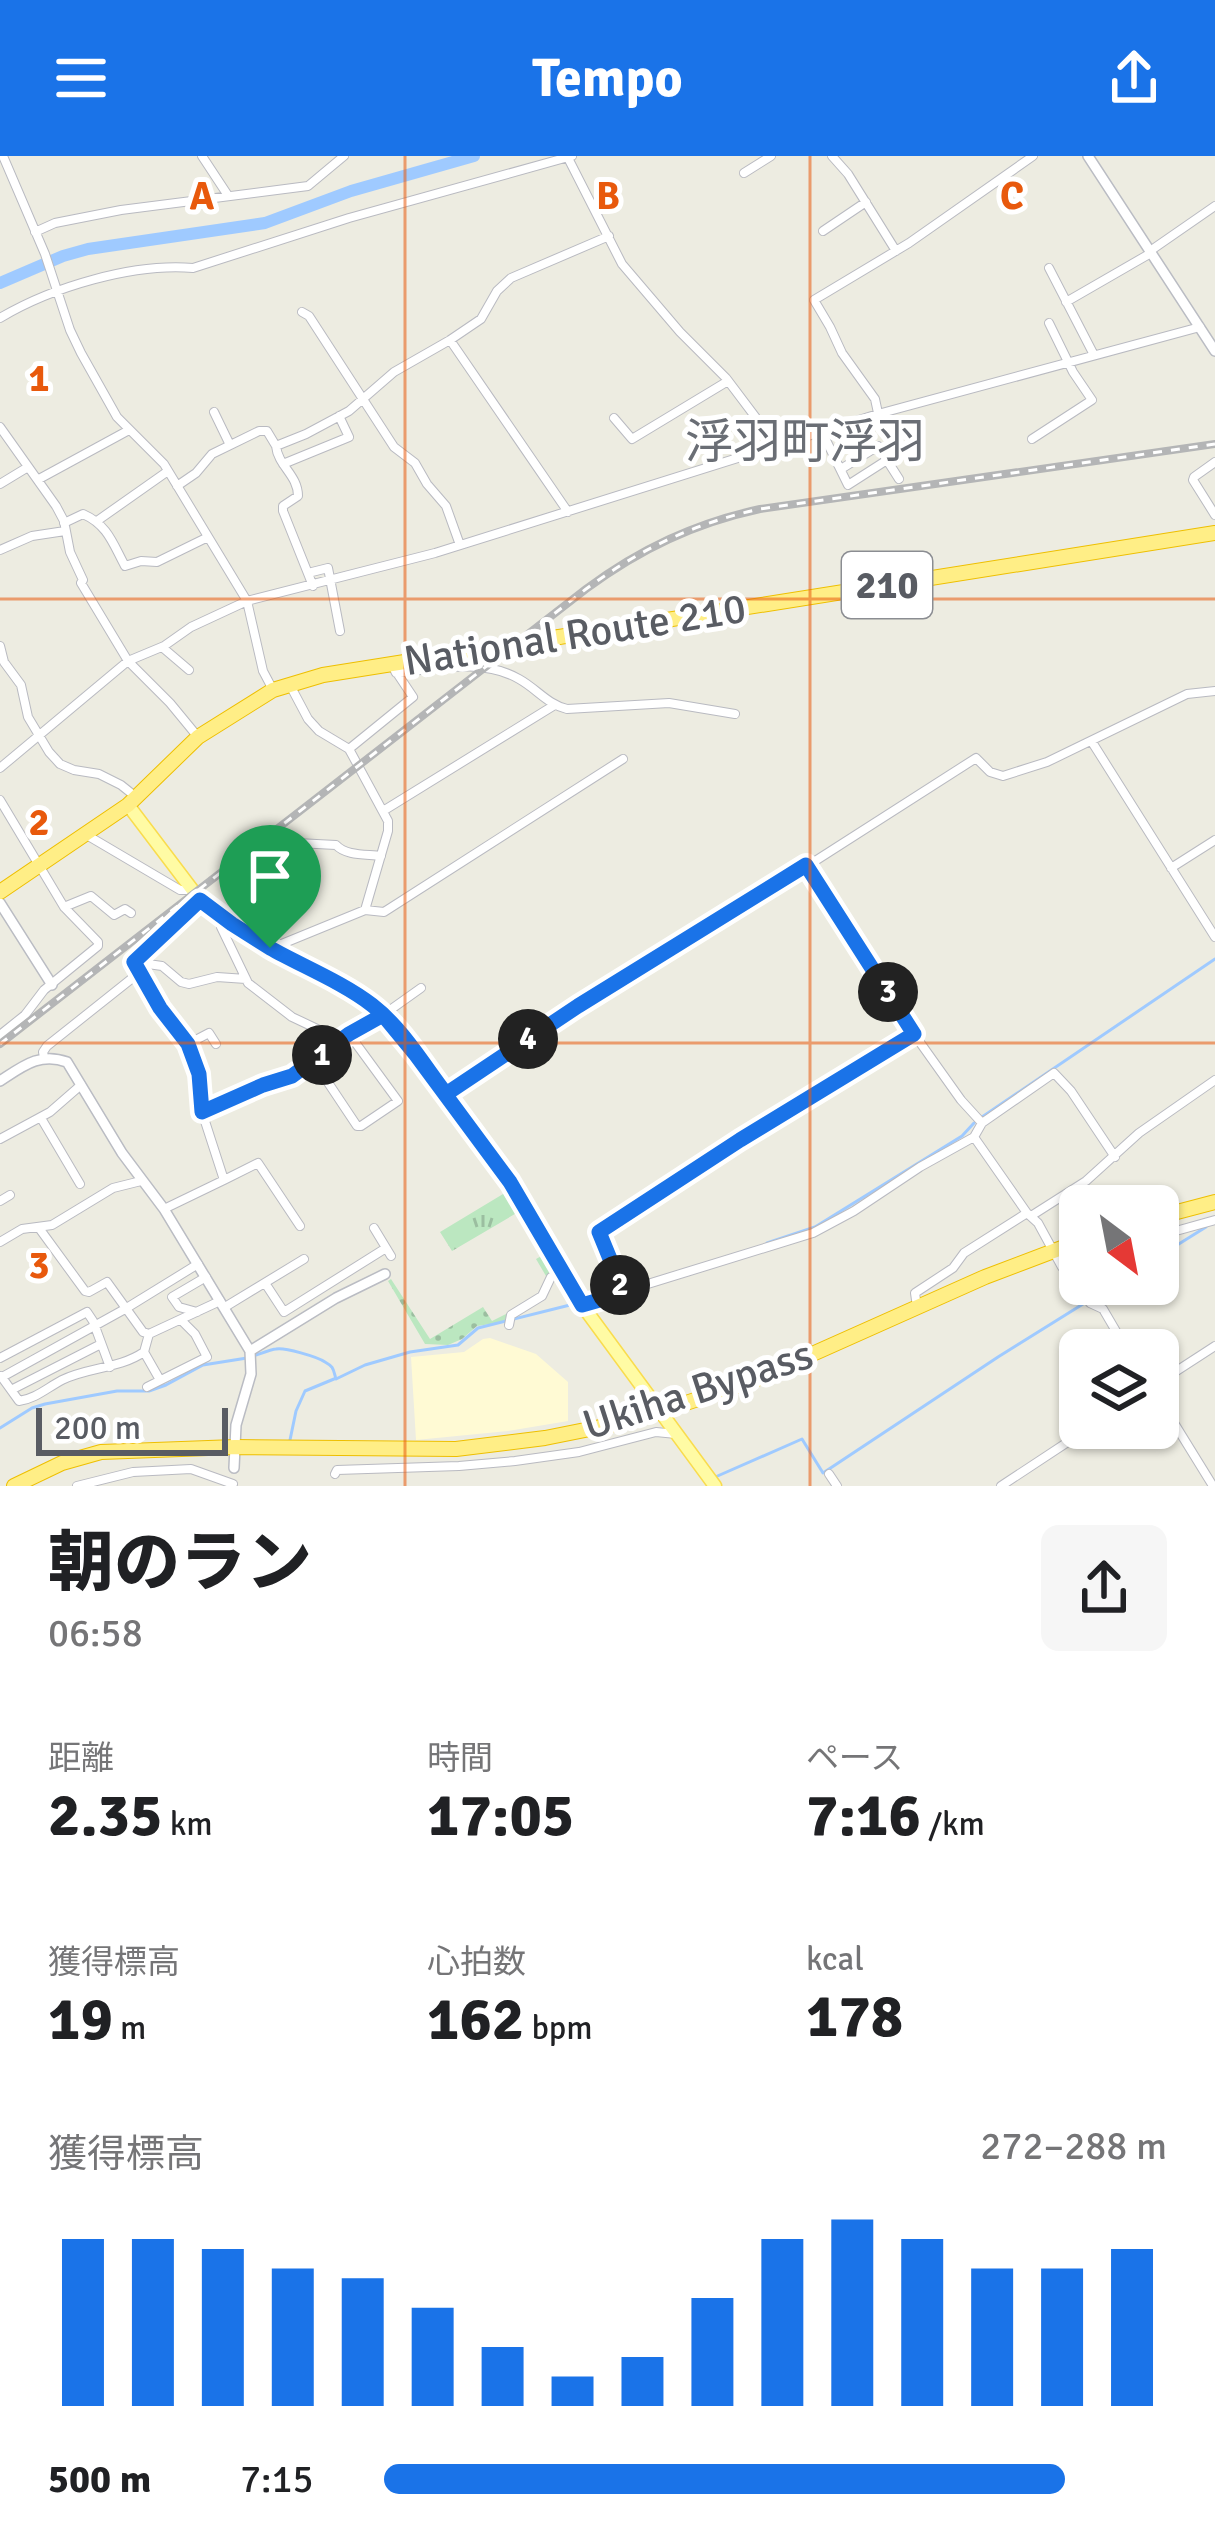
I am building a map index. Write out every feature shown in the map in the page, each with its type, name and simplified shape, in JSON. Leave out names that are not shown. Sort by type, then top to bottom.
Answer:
[{"type":"highway","name":"National Route 210","points":[[0,892],[133,801],[198,737],[289,683],[1215,533]]},
{"type":"highway","points":[[1179,1211],[1215,1202]]},
{"type":"highway","name":"Ukiha Bypass","points":[[14,1486],[62,1463],[101,1452],[456,1449],[634,1420],[752,1381],[934,1298],[1059,1248]]},
{"type":"main road","points":[[133,801],[195,895],[226,920],[369,1002],[383,1015],[517,1192],[582,1305],[712,1481]]},
{"type":"street","points":[[2,156],[81,353],[117,417],[168,471],[247,601],[263,670],[273,690]]},
{"type":"street","points":[[202,156],[227,194]]},
{"type":"street","points":[[35,232],[100,213],[308,186],[344,156]]},
{"type":"street","points":[[744,173],[772,156]]},
{"type":"street","points":[[832,156],[896,251]]},
{"type":"street","points":[[878,413],[875,399],[842,353],[814,301],[1033,156]]},
{"type":"street","points":[[1088,156],[1213,343]]},
{"type":"street","points":[[0,318],[29,301],[88,280],[174,266],[193,268],[349,218],[570,157],[622,264],[728,381],[769,435],[773,449]]},
{"type":"street","points":[[823,231],[866,202]]},
{"type":"street","points":[[1066,302],[1215,206]]},
{"type":"street","points":[[276,446],[339,416],[394,373],[482,319],[497,291],[511,278],[609,236]]},
{"type":"street","points":[[1049,268],[1094,355]]},
{"type":"street","points":[[302,312],[394,447],[415,463],[446,506],[460,545]]},
{"type":"street","points":[[1032,440],[1092,400],[1049,323]]},
{"type":"street","points":[[0,768],[128,661],[247,601],[460,545],[878,413],[1200,327]]},
{"type":"street","points":[[450,340],[568,512]]},
{"type":"street","points":[[614,418],[632,439],[728,381]]},
{"type":"street","points":[[214,412],[230,445]]},
{"type":"street","points":[[283,464],[349,437],[339,416]]},
{"type":"street","points":[[0,427],[56,506],[82,583],[128,661],[198,737]]},
{"type":"street","points":[[38,479],[129,430]]},
{"type":"street","points":[[177,486],[212,454],[267,431],[298,489],[298,496],[283,511],[313,586]]},
{"type":"street","points":[[822,432],[848,484],[887,460]]},
{"type":"street","points":[[841,469],[878,446],[898,478]]},
{"type":"street","points":[[1215,463],[1193,480],[1215,515]]},
{"type":"street","points":[[0,484],[28,467]]},
{"type":"street","points":[[97,521],[168,471]]},
{"type":"street","points":[[0,550],[64,527],[83,514],[97,521],[114,540],[125,566],[157,562],[208,538]]},
{"type":"street","points":[[308,573],[328,568],[340,631]]},
{"type":"street","points":[[0,646],[4,662],[21,685],[25,711],[49,752],[60,764],[121,785],[133,801]]},
{"type":"street","points":[[162,647],[189,670]]},
{"type":"street","points":[[394,668],[469,665],[496,671],[521,680],[553,706],[567,709],[668,704],[735,714]]},
{"type":"street","points":[[349,749],[413,698],[394,668]]},
{"type":"street","points":[[289,683],[319,731],[349,749],[388,821],[365,910]]},
{"type":"street","points":[[446,1094],[578,1006],[976,758],[990,772],[1003,776],[1048,762],[1187,694],[1215,691]]},
{"type":"street","points":[[383,811],[553,706]]},
{"type":"street","points":[[1092,742],[1215,937]]},
{"type":"street","points":[[270,948],[365,910],[384,912],[622,759]]},
{"type":"street","points":[[0,800],[64,907],[98,942],[0,1035]]},
{"type":"street","points":[[84,833],[195,895],[134,962]]},
{"type":"street","points":[[1171,868],[1215,840]]},
{"type":"street","points":[[297,843],[336,844],[350,853],[381,856]]},
{"type":"street","points":[[806,865],[914,1034],[978,1120]]},
{"type":"street","points":[[64,907],[91,896],[114,915],[125,910],[131,913]]},
{"type":"street","points":[[0,903],[52,985]]},
{"type":"street","points":[[226,920],[221,927],[246,980],[292,1017],[330,1035],[347,1036],[398,1101],[357,1126],[310,1064]]},
{"type":"street","points":[[134,962],[188,1044],[199,1074],[202,1112],[224,1180]]},
{"type":"street","points":[[134,962],[162,965],[189,984],[217,976],[246,980]]},
{"type":"street","points":[[44,1057],[47,1046],[140,972]]},
{"type":"street","points":[[202,1112],[292,1076],[421,988]]},
{"type":"street","points":[[188,1044],[209,1033],[216,1044]]},
{"type":"street","points":[[624,1293],[599,1232],[914,1034]]},
{"type":"street","points":[[0,1081],[44,1057],[67,1062],[223,1304],[253,1364],[236,1424],[233,1485],[191,1469],[134,1472],[77,1486]]},
{"type":"street","points":[[582,1305],[813,1233],[974,1137],[978,1120],[1054,1073],[1115,1157]]},
{"type":"street","points":[[916,1300],[915,1293],[953,1268],[964,1252],[1086,1181],[1139,1133],[1215,1080]]},
{"type":"street","points":[[0,1139],[41,1118],[81,1085]]},
{"type":"street","points":[[41,1118],[80,1184]]},
{"type":"street","points":[[974,1137],[1059,1259]]},
{"type":"street","points":[[164,1209],[258,1163],[300,1226]]},
{"type":"street","points":[[0,1242],[22,1229],[52,1225],[113,1189],[141,1181]]},
{"type":"street","points":[[0,1201],[10,1195]]},
{"type":"street","points":[[1179,1230],[1215,1220]]},
{"type":"street","points":[[39,1228],[85,1291],[107,1282],[143,1333],[149,1334],[223,1304],[304,1259]]},
{"type":"street","points":[[265,1283],[284,1312],[388,1252],[374,1228]]},
{"type":"street","points":[[144,1352],[67,1377],[27,1400],[19,1401],[1,1376],[198,1264]]},
{"type":"street","points":[[349,1271],[360,1286]]},
{"type":"street","points":[[250,1351],[385,1274]]},
{"type":"street","points":[[510,1322],[512,1315],[542,1296],[551,1277],[562,1274]]},
{"type":"street","points":[[197,1312],[179,1307],[172,1297],[206,1277]]},
{"type":"street","points":[[1094,1305],[1103,1309],[1115,1329]]},
{"type":"street","points":[[0,1358],[87,1312],[110,1366]]},
{"type":"street","points":[[147,1387],[207,1357],[195,1334],[181,1321]]},
{"type":"street","points":[[149,1334],[144,1352],[160,1380]]},
{"type":"street","points":[[11,1390],[101,1344]]},
{"type":"street","points":[[1179,1369],[1215,1346]]},
{"type":"street","points":[[52,1349],[67,1377]]},
{"type":"street","points":[[1179,1431],[1213,1486]]},
{"type":"street","points":[[335,1474],[337,1470],[515,1461],[579,1452],[656,1432],[679,1435]]},
{"type":"street","points":[[1001,1486],[1059,1448]]},
{"type":"street","points":[[829,1474],[838,1486]]},
{"type":"shaded area","points":[[490,1338],[536,1354],[568,1382],[568,1421],[416,1440],[411,1357],[464,1352]]},
{"type":"green space","points":[[508,1191],[546,1251],[555,1271],[546,1276],[536,1259],[545,1254],[520,1211],[452,1251],[440,1232]]},
{"type":"green space","points":[[391,1279],[430,1339],[483,1307],[492,1321],[508,1313],[504,1322],[477,1326],[448,1345],[425,1344]]},
{"type":"waterway","points":[[0,283],[88,249],[265,223],[351,191],[474,156]]},
{"type":"waterway","points":[[982,1117],[1215,959]]},
{"type":"waterway","points":[[767,1243],[815,1227],[962,1136],[974,1123]]},
{"type":"waterway","points":[[1179,1244],[1206,1227]]},
{"type":"waterway","points":[[256,1355],[280,1349],[309,1355],[330,1365],[336,1379],[410,1352],[458,1345],[478,1328],[574,1304]]},
{"type":"waterway","points":[[713,1478],[802,1439],[823,1473],[1081,1305]]},
{"type":"waterway","points":[[0,1428],[45,1404],[117,1391],[149,1391],[203,1365],[247,1358]]},
{"type":"waterway","points":[[290,1440],[305,1391],[334,1379]]},
{"type":"railway","points":[[0,1044],[586,589],[669,539],[760,509],[1215,444]]},
{"type":"district","name":"浮羽町浮羽","points":[[805,442]]},
{"type":"route","points":[[270,948],[200,900],[136,957],[134,962],[160,1008],[188,1044],[199,1074],[202,1112],[292,1076],[383,1015],[510,1182],[582,1305],[624,1293],[599,1232],[914,1034],[806,865],[446,1094],[399,1033],[383,1015],[369,1002],[270,948]]}]
